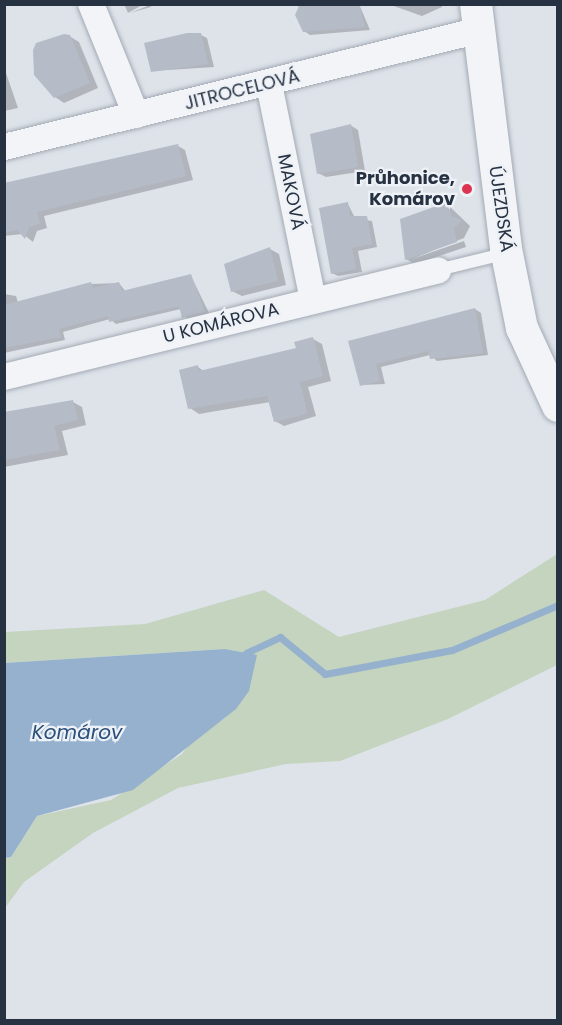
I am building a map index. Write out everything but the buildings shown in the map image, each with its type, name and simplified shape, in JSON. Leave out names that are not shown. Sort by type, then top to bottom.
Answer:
[{"type":"street","points":[[91,4],[136,115]]},
{"type":"street","name":"JITROCELOVÁ","points":[[4,147],[269,84],[477,18]]},
{"type":"street","name":"ÚJEZDSKÁ","points":[[477,18],[507,253],[522,328],[558,406]]},
{"type":"street","name":"MAKOVÁ","points":[[269,84],[313,300]]},
{"type":"street","name":"U KOMÁROVA","points":[[4,377],[438,270]]},
{"type":"lane","points":[[438,270],[507,253]]},
{"type":"green space","points":[[557,554],[557,665],[448,719],[340,761],[286,764],[178,788],[93,833],[24,882],[5,908],[5,858],[11,857],[37,816],[111,800],[182,754],[192,740],[225,718],[256,655],[225,649],[5,663],[5,632],[145,624],[264,590],[339,637],[485,600]]},
{"type":"water","name":"Komárov","points":[[225,649],[257,655],[249,691],[236,709],[133,790],[37,816],[11,857],[5,858],[5,663]]},
{"type":"waterway","points":[[246,653],[280,637],[325,674],[452,650],[558,605]]},
{"type":"place","name":"Průhonice, Komárov","points":[[467,189]]}]
